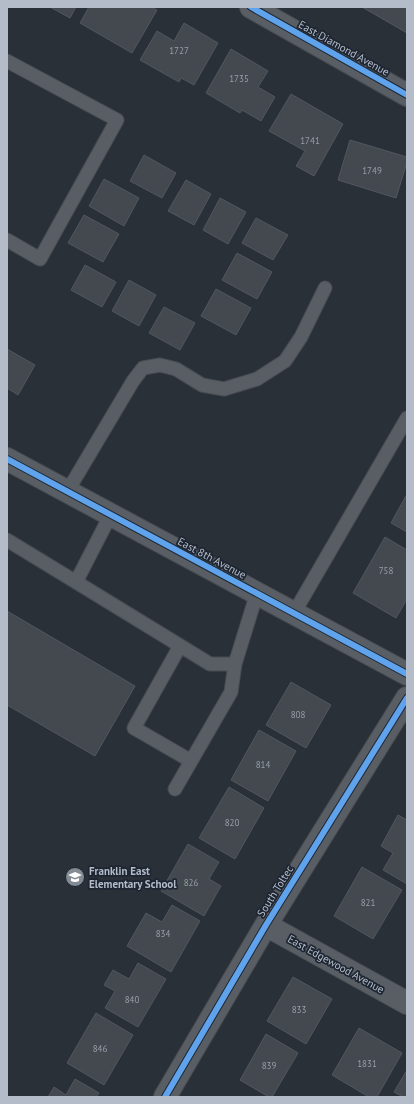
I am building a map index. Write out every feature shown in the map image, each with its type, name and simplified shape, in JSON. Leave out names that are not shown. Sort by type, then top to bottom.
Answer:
[{"type":"street","name":"East Diamond Avenue","points":[[251,7],[407,95]]},
{"type":"street","name":"East 8th Avenue","points":[[7,459],[110,516],[294,612],[407,674]]},
{"type":"street","name":"South Toltec","points":[[165,1097],[266,925],[407,698]]},
{"type":"street","name":"East Edgewood Avenue","points":[[266,925],[407,1003]]},
{"type":"lane","points":[[7,61],[117,120],[40,259],[7,240]]},
{"type":"lane","points":[[67,492],[133,380],[143,368],[160,365],[176,369],[202,385],[224,390],[257,379],[285,361],[300,337],[325,288]]},
{"type":"lane","points":[[294,612],[407,418]]},
{"type":"lane","points":[[76,582],[110,516]]},
{"type":"lane","points":[[7,540],[210,664],[235,664]]},
{"type":"lane","points":[[174,789],[231,692],[235,664],[257,593]]},
{"type":"lane","points":[[180,646],[134,728],[191,761]]},
{"type":"building","points":[[50,7],[76,7],[70,18]]},
{"type":"building","points":[[89,7],[151,7],[157,10],[132,53],[80,23]]},
{"type":"building","points":[[362,7],[407,7],[407,33]]},
{"type":"building","points":[[184,23],[218,43],[194,85],[181,78],[179,82],[140,60],[157,31],[174,41]]},
{"type":"building","points":[[231,49],[268,71],[258,87],[275,97],[261,121],[242,110],[240,113],[206,93]]},
{"type":"building","points":[[291,94],[343,124],[314,176],[296,166],[305,151],[269,131]]},
{"type":"building","points":[[350,140],[407,157],[407,162],[396,198],[338,180]]},
{"type":"building","points":[[144,155],[176,173],[162,198],[130,181]]},
{"type":"building","points":[[104,179],[139,198],[124,226],[89,206]]},
{"type":"building","points":[[186,180],[211,194],[194,225],[168,211]]},
{"type":"building","points":[[220,198],[246,212],[228,244],[203,230]]},
{"type":"building","points":[[84,215],[119,234],[103,262],[68,243]]},
{"type":"building","points":[[256,218],[288,235],[273,260],[242,243]]},
{"type":"building","points":[[237,253],[272,272],[257,299],[222,280]]},
{"type":"building","points":[[85,265],[116,282],[102,307],[71,290]]},
{"type":"building","points":[[129,280],[156,295],[139,326],[112,311]]},
{"type":"building","points":[[216,289],[251,308],[236,335],[201,316]]},
{"type":"building","points":[[164,307],[195,323],[180,350],[149,333]]},
{"type":"building","points":[[7,349],[35,365],[18,395],[7,388]]},
{"type":"building","points":[[407,494],[407,532],[391,523]]},
{"type":"building","points":[[385,537],[407,550],[407,599],[396,618],[353,593]]},
{"type":"building","points":[[7,611],[135,686],[95,756],[7,705]]},
{"type":"building","points":[[291,682],[331,705],[306,748],[266,725]]},
{"type":"building","points":[[259,730],[296,751],[268,801],[231,780]]},
{"type":"building","points":[[229,787],[264,808],[235,859],[199,838]]},
{"type":"building","points":[[398,815],[407,820],[407,884],[383,870],[393,853],[381,846]]},
{"type":"building","points":[[188,844],[219,862],[209,879],[221,886],[204,916],[161,891]]},
{"type":"building","points":[[362,867],[402,890],[373,939],[334,916]]},
{"type":"building","points":[[172,905],[200,921],[171,972],[127,946],[146,913],[162,922]]},
{"type":"building","points":[[138,963],[166,979],[138,1027],[105,1008],[115,991],[104,985],[113,970],[129,979]]},
{"type":"building","points":[[293,977],[332,999],[306,1044],[267,1021]]},
{"type":"building","points":[[96,1013],[133,1035],[104,1085],[67,1063]]},
{"type":"building","points":[[359,1028],[402,1053],[377,1097],[369,1097],[332,1075]]},
{"type":"building","points":[[266,1034],[298,1053],[272,1097],[269,1097],[240,1080]]},
{"type":"building","points":[[407,1070],[407,1097],[403,1097],[394,1092]]},
{"type":"building","points":[[75,1079],[99,1093],[96,1097],[48,1097],[54,1087],[66,1095]]},
{"type":"cycle path","points":[[251,7],[407,95]]},
{"type":"cycle path","points":[[7,459],[407,674]]},
{"type":"cycle path","points":[[165,1097],[266,925],[407,698]]},
{"type":"place","name":"Franklin East Elementary School","points":[[75,877]]}]
